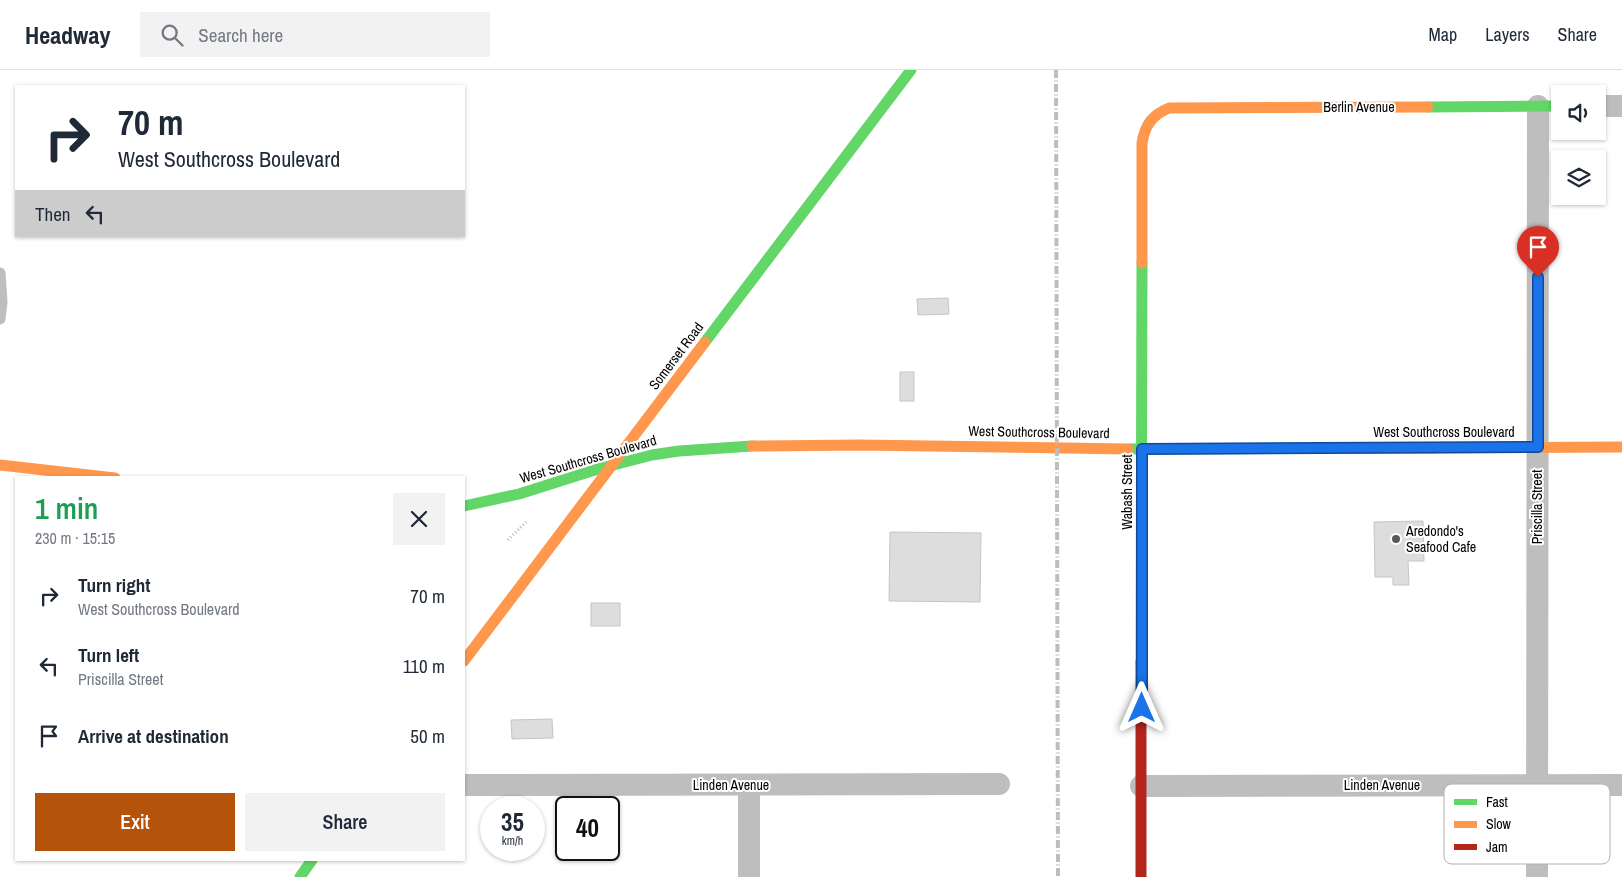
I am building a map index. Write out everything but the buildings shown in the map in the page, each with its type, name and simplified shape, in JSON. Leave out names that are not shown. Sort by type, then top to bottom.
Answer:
[{"type":"main road","name":"Somerset Road","points":[[465,659],[911,70]]},
{"type":"main road","name":"Berlin Avenue","points":[[1158,112],[1168,108],[1551,106]]},
{"type":"main road","name":"Wabash Street","points":[[1141,877],[1142,143],[1144,130],[1158,112]]},
{"type":"main road","name":"West Southcross Boulevard","points":[[465,506],[504,499],[612,465],[675,451],[753,445],[1142,449],[1622,447]]},
{"type":"main road","points":[[0,465],[97,476]]},
{"type":"main road","points":[[300,877],[311,861]]},
{"type":"street","name":"Priscilla Street","points":[[1537,784],[1538,106]]},
{"type":"street","points":[[1606,106],[1622,106]]},
{"type":"street","name":"Linden Avenue","points":[[465,785],[999,784]]},
{"type":"street","points":[[748,785],[749,877]]},
{"type":"street","name":"Linden Avenue","points":[[1141,786],[1444,785]]},
{"type":"street","name":"Priscilla Street","points":[[1537,864],[1537,877]]},
{"type":"lane","points":[[0,272],[2,302],[0,320]]},
{"type":"path","points":[[508,540],[526,522]]},
{"type":"railway","points":[[1056,70],[1058,877]]},
{"type":"traffic: fast","points":[[705,342],[911,70]]},
{"type":"traffic: fast","points":[[1428,107],[1551,106]]},
{"type":"traffic: fast","points":[[1141,662],[1142,263]]},
{"type":"traffic: fast","points":[[465,506],[519,494],[598,469],[652,455],[679,451],[752,446]]},
{"type":"traffic: fast","points":[[1128,449],[1432,448]]},
{"type":"traffic: fast","points":[[300,877],[311,861]]},
{"type":"traffic: slow","points":[[1142,263],[1142,143],[1150,121],[1163,111],[1169,108],[1428,107]]},
{"type":"traffic: slow","points":[[465,660],[705,342]]},
{"type":"traffic: slow","points":[[752,446],[860,445],[1128,449]]},
{"type":"traffic: slow","points":[[1432,448],[1622,447]]},
{"type":"traffic: slow","points":[[0,465],[97,476]]},
{"type":"traffic: jam","points":[[1141,662],[1141,877]]},
{"type":"place","name":"Aredondo's Seafood Cafe","points":[[1396,539]]},
{"type":"route","points":[[1142,708],[1142,449],[1538,447],[1538,277]]}]
